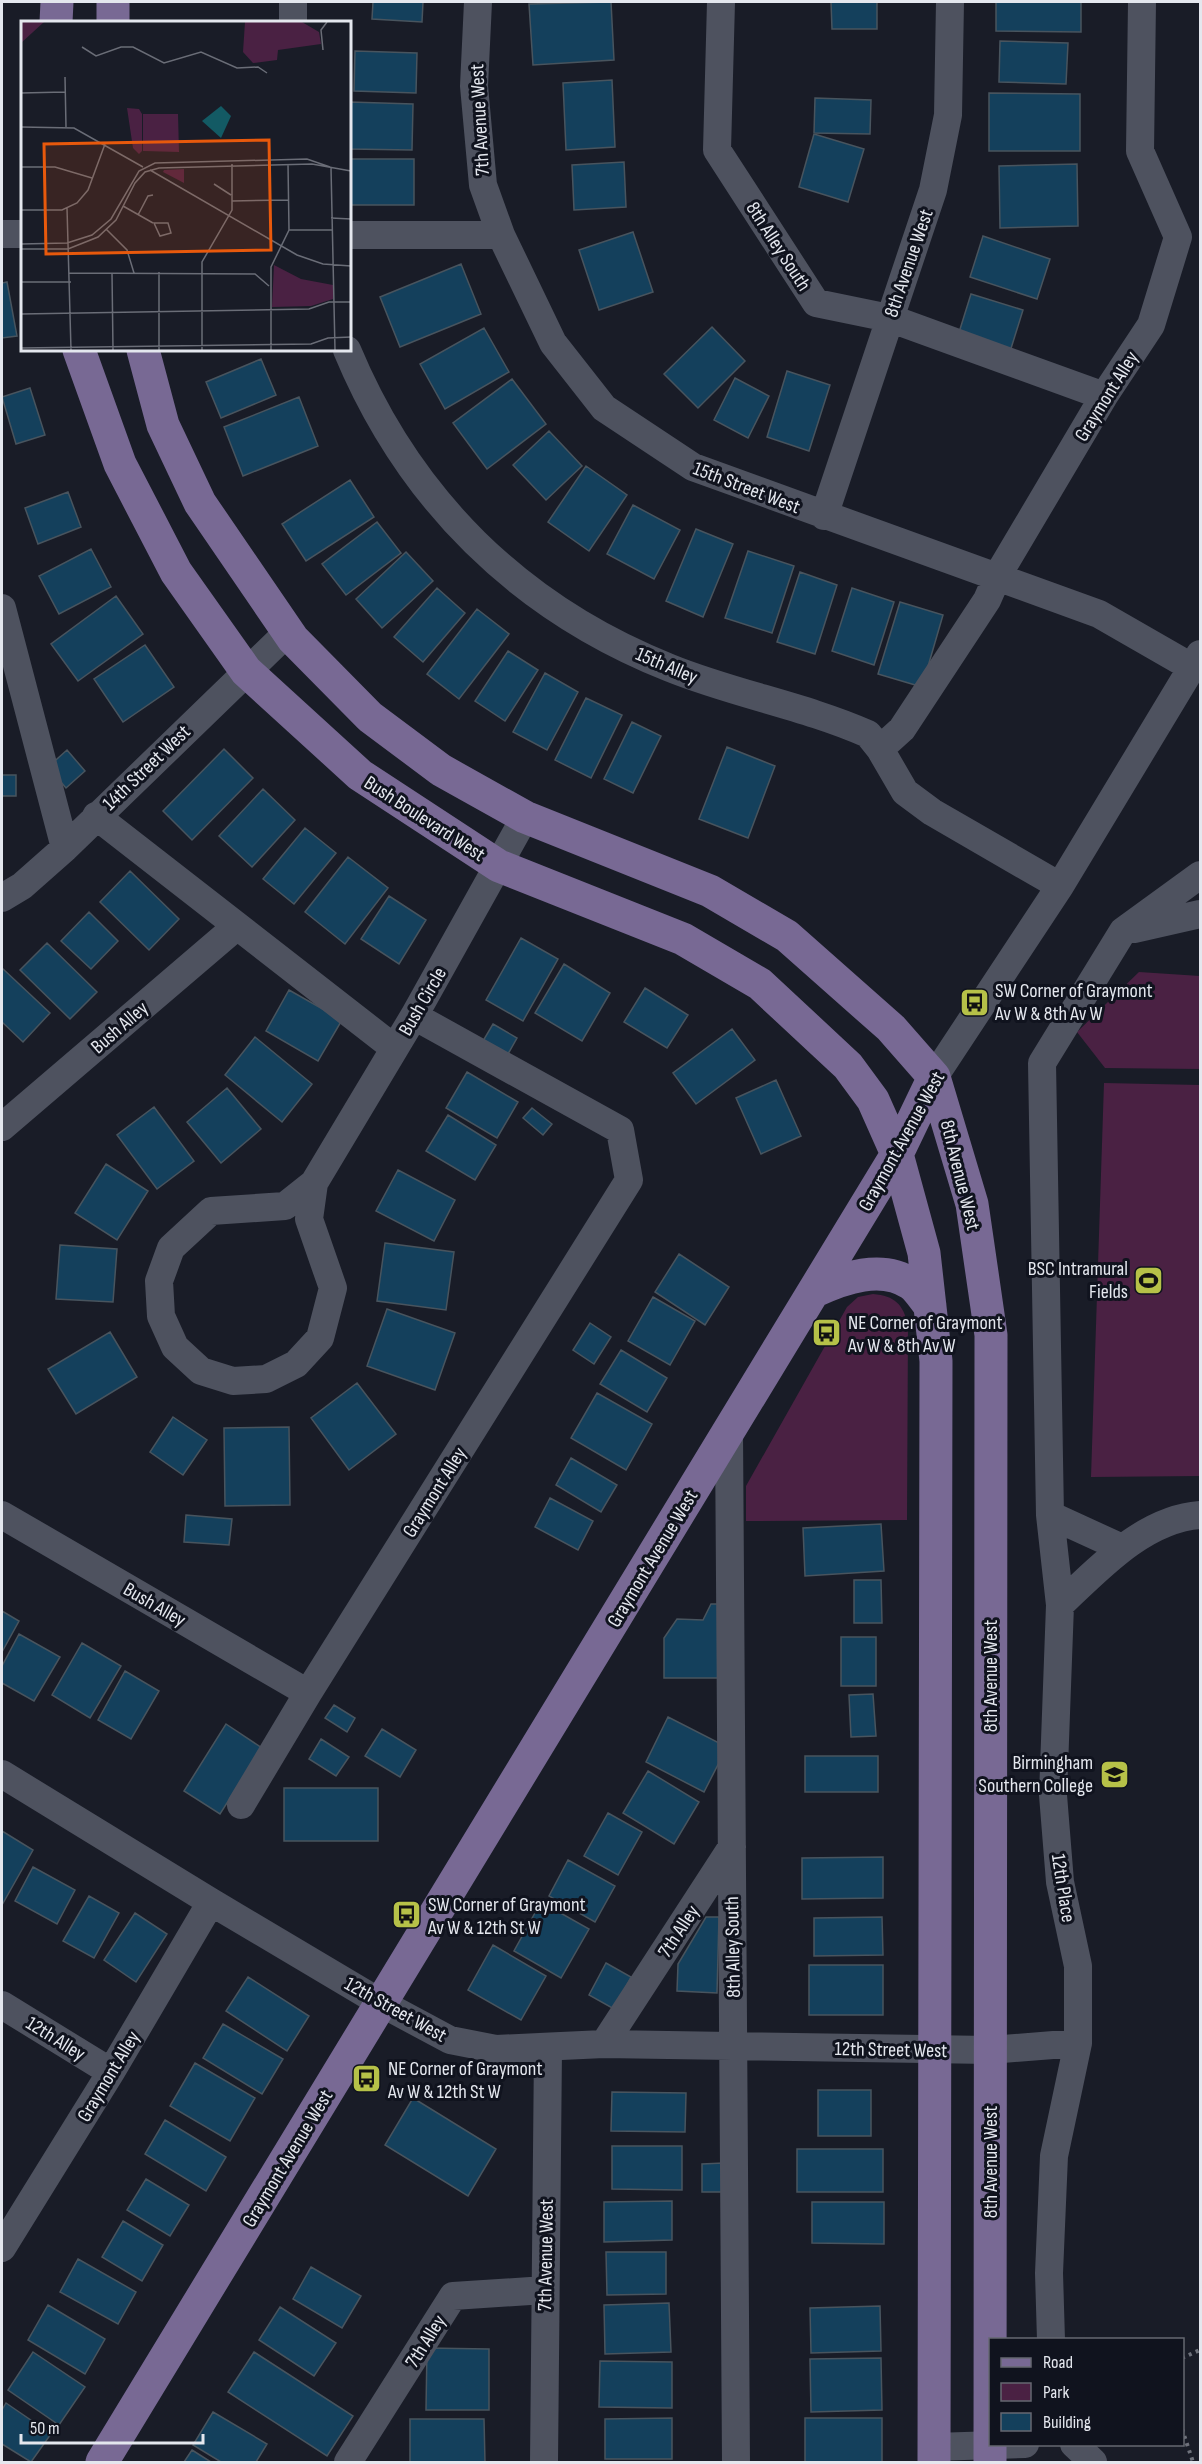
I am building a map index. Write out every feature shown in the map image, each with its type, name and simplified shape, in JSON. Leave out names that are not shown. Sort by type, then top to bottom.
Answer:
[{"type":"main road","points":[[56,21],[57,2]]},
{"type":"main road","points":[[113,2],[113,21]]},
{"type":"main road","name":"Bush Boulevard West","points":[[79,351],[120,464],[140,504],[176,572],[246,671],[360,775],[499,866],[683,939],[760,984],[848,1066],[873,1100],[897,1154]]},
{"type":"main road","points":[[143,351],[164,425],[200,503],[288,632],[370,717],[441,770],[525,817],[710,891],[787,936],[891,1028],[934,1077]]},
{"type":"main road","name":"Graymont Avenue West","points":[[102,2463],[815,1291],[897,1154],[934,1077]]},
{"type":"main road","name":"8th Avenue West","points":[[934,1077],[972,1204],[991,1335],[990,2338]]},
{"type":"main road","points":[[897,1154],[924,1253],[936,1361],[934,2455]]},
{"type":"main road","points":[[815,1291],[844,1278],[875,1274],[895,1277],[912,1285],[930,1306]]},
{"type":"street","points":[[293,2],[293,21]]},
{"type":"street","name":"7th Avenue West","points":[[478,2],[474,86],[483,185],[501,235]]},
{"type":"street","name":"8th Alley South","points":[[721,2],[717,150],[816,303],[890,318],[1104,396]]},
{"type":"street","name":"8th Avenue West","points":[[824,516],[933,190],[948,115],[950,2]]},
{"type":"street","name":"Graymont Alley","points":[[880,748],[902,729],[987,600],[998,575],[1104,396],[1151,325],[1178,237],[1140,151],[1142,2]]},
{"type":"street","points":[[2,234],[21,234]]},
{"type":"street","points":[[351,235],[501,235]]},
{"type":"street","name":"15th Street West","points":[[501,235],[553,343],[604,408],[693,467],[824,516],[998,575],[1099,614],[1197,661]]},
{"type":"street","name":"15th Alley","points":[[347,351],[365,393],[392,439],[459,528],[484,554],[537,595],[591,630],[669,668],[868,734],[880,748],[905,792],[932,812],[1060,886]]},
{"type":"street","points":[[2,608],[65,848]]},
{"type":"street","name":"14th Street West","points":[[2,898],[22,886],[65,848],[288,632]]},
{"type":"street","name":"Graymont Avenue West","points":[[934,1077],[1060,886],[1197,661]]},
{"type":"street","points":[[96,816],[394,1048]]},
{"type":"street","name":"Bush Circle","points":[[314,1183],[309,1220],[333,1288],[320,1338],[296,1364],[266,1379],[233,1382],[201,1371],[176,1347],[161,1316],[159,1281],[171,1248],[211,1211],[285,1206],[314,1183],[414,1016],[525,817]]},
{"type":"street","points":[[1124,931],[1200,875]]},
{"type":"street","points":[[1124,931],[1200,914]]},
{"type":"street","name":"Bush Alley","points":[[2,1128],[237,926]]},
{"type":"street","name":"12th Place","points":[[1051,2338],[1049,2273],[1054,2156],[1078,2043],[1078,1965],[1060,1882],[1053,1795],[1060,1605],[1050,1515],[1042,1063],[1124,931]]},
{"type":"street","name":"Graymont Alley","points":[[241,1805],[308,1693],[629,1180],[620,1130],[414,1016]]},
{"type":"street","name":"8th Alley South","points":[[729,1432],[736,2463]]},
{"type":"street","name":"Bush Alley","points":[[2,1515],[308,1693]]},
{"type":"street","points":[[1050,1515],[1122,1548]]},
{"type":"street","points":[[1060,1605],[1122,1548],[1179,1517],[1200,1515]]},
{"type":"street","name":"12th Street West","points":[[2,1774],[381,2003],[450,2040],[496,2049],[604,2044],[990,2050],[1078,2043]]},
{"type":"street","name":"7th Alley","points":[[604,2044],[732,1847]]},
{"type":"street","name":"Graymont Alley","points":[[2,2248],[111,2072],[211,1902]]},
{"type":"street","name":"12th Alley","points":[[2,2005],[111,2072]]},
{"type":"street","name":"7th Avenue West","points":[[544,2463],[548,2048]]},
{"type":"street","name":"7th Alley","points":[[348,2463],[453,2296],[544,2290]]},
{"type":"street","points":[[934,2455],[990,2454],[1022,2446]]},
{"type":"street","points":[[1075,2446],[1093,2463]]},
{"type":"path","points":[[1184,2357],[1200,2350]]},
{"type":"path","points":[[1184,2435],[1193,2463]]},
{"type":"green space","points":[[1139,972],[1200,976],[1200,1069],[1105,1068],[1077,1032]]},
{"type":"green space","name":"BSC Intramural Fields","points":[[1104,1083],[1200,1085],[1200,1476],[1091,1477]]},
{"type":"green space","points":[[873,1294],[897,1302],[904,1312],[908,1325],[907,1520],[746,1521],[746,1486],[847,1307],[858,1297]]},
{"type":"building","points":[[373,2],[423,2],[422,22],[372,19]]},
{"type":"building","points":[[611,2],[614,60],[533,65],[529,4]]},
{"type":"building","points":[[831,2],[877,2],[877,29],[832,29]]},
{"type":"building","points":[[996,2],[1081,2],[1081,32],[996,31]]},
{"type":"building","points":[[1000,41],[1068,43],[1066,84],[999,82]]},
{"type":"building","points":[[355,51],[417,53],[416,93],[354,91]]},
{"type":"building","points":[[612,80],[615,147],[566,150],[563,83]]},
{"type":"building","points":[[989,93],[1080,94],[1080,151],[989,151]]},
{"type":"building","points":[[815,98],[871,100],[870,134],[814,133]]},
{"type":"building","points":[[351,102],[413,104],[412,150],[351,149]]},
{"type":"building","points":[[814,134],[864,149],[848,202],[799,187]]},
{"type":"building","points":[[351,159],[414,159],[414,205],[351,205]]},
{"type":"building","points":[[624,162],[626,207],[574,210],[572,165]]},
{"type":"building","points":[[1077,164],[1078,226],[1000,228],[999,166]]},
{"type":"building","points":[[633,232],[653,292],[599,310],[579,250]]},
{"type":"building","points":[[983,236],[1050,259],[1037,299],[970,277]]},
{"type":"building","points":[[461,264],[481,314],[400,347],[380,297]]},
{"type":"building","points":[[7,282],[17,336],[2,338],[2,283]]},
{"type":"building","points":[[971,294],[1023,310],[1008,358],[956,342]]},
{"type":"building","points":[[712,327],[745,361],[698,408],[664,374]]},
{"type":"building","points":[[484,328],[509,372],[445,409],[420,364]]},
{"type":"building","points":[[261,359],[276,395],[221,418],[206,382]]},
{"type":"building","points":[[787,371],[830,385],[809,451],[767,437]]},
{"type":"building","points":[[735,378],[769,396],[748,438],[714,420]]},
{"type":"building","points":[[512,379],[546,424],[487,469],[453,423]]},
{"type":"building","points":[[30,388],[45,435],[16,444],[2,397]]},
{"type":"building","points":[[299,397],[318,446],[243,476],[224,427]]},
{"type":"building","points":[[549,431],[582,466],[546,500],[513,465]]},
{"type":"building","points":[[586,466],[627,495],[589,551],[548,522]]},
{"type":"building","points":[[350,480],[374,517],[306,561],[282,524]]},
{"type":"building","points":[[68,492],[81,527],[38,544],[25,508]]},
{"type":"building","points":[[633,505],[680,530],[654,579],[607,554]]},
{"type":"building","points":[[377,522],[401,553],[346,595],[322,564]]},
{"type":"building","points":[[696,529],[733,544],[703,617],[666,601]]},
{"type":"building","points":[[91,549],[111,587],[59,614],[39,576]]},
{"type":"building","points":[[748,551],[794,566],[772,633],[725,618]]},
{"type":"building","points":[[406,552],[433,581],[382,628],[356,599]]},
{"type":"building","points":[[800,572],[837,585],[815,654],[777,642]]},
{"type":"building","points":[[437,588],[465,613],[423,662],[394,637]]},
{"type":"building","points":[[852,588],[894,602],[874,665],[832,651]]},
{"type":"building","points":[[116,596],[143,634],[78,681],[51,644]]},
{"type":"building","points":[[900,602],[943,615],[922,687],[878,674]]},
{"type":"building","points":[[477,609],[509,634],[459,699],[427,674]]},
{"type":"building","points":[[145,645],[174,687],[123,722],[94,679]]},
{"type":"building","points":[[508,651],[538,670],[505,721],[475,701]]},
{"type":"building","points":[[545,673],[578,692],[547,750],[513,732]]},
{"type":"building","points":[[586,698],[622,715],[591,778],[555,760]]},
{"type":"building","points":[[632,722],[661,736],[633,793],[604,779]]},
{"type":"building","points":[[727,747],[775,766],[748,838],[699,819]]},
{"type":"building","points":[[224,749],[253,778],[192,840],[163,811]]},
{"type":"building","points":[[67,750],[85,771],[66,788],[48,767]]},
{"type":"building","points":[[2,775],[16,775],[16,796],[2,796]]},
{"type":"building","points":[[263,789],[295,820],[252,867],[219,836]]},
{"type":"building","points":[[305,828],[336,853],[294,904],[263,879]]},
{"type":"building","points":[[348,857],[388,888],[345,944],[305,912]]},
{"type":"building","points":[[130,871],[179,919],[149,950],[100,902]]},
{"type":"building","points":[[389,896],[426,920],[399,964],[361,939]]},
{"type":"building","points":[[89,912],[118,941],[91,969],[61,941]]},
{"type":"building","points":[[521,938],[558,959],[523,1021],[486,1000]]},
{"type":"building","points":[[47,943],[97,992],[70,1019],[20,970]]},
{"type":"building","points":[[564,964],[610,993],[582,1041],[535,1013]]},
{"type":"building","points":[[2,968],[50,1013],[23,1042],[2,1022]]},
{"type":"building","points":[[645,988],[688,1015],[667,1048],[624,1022]]},
{"type":"building","points":[[289,990],[342,1020],[318,1061],[266,1031]]},
{"type":"building","points":[[493,1024],[517,1038],[504,1061],[480,1046]]},
{"type":"building","points":[[732,1029],[755,1060],[696,1104],[673,1073]]},
{"type":"building","points":[[255,1037],[312,1084],[282,1122],[225,1075]]},
{"type":"building","points":[[467,1072],[518,1102],[497,1138],[446,1108]]},
{"type":"building","points":[[776,1080],[801,1136],[761,1154],[736,1098]]},
{"type":"building","points":[[227,1088],[261,1129],[221,1163],[187,1122]]},
{"type":"building","points":[[154,1107],[194,1161],[157,1189],[117,1135]]},
{"type":"building","points":[[532,1108],[552,1124],[543,1135],[523,1118]]},
{"type":"building","points":[[448,1115],[496,1145],[475,1180],[426,1151]]},
{"type":"building","points":[[106,1164],[148,1191],[117,1240],[75,1213]]},
{"type":"building","points":[[398,1170],[455,1200],[434,1241],[376,1211]]},
{"type":"building","points":[[385,1243],[454,1252],[446,1310],[377,1301]]},
{"type":"building","points":[[60,1245],[117,1249],[113,1302],[56,1299]]},
{"type":"building","points":[[679,1254],[729,1287],[705,1325],[655,1292]]},
{"type":"building","points":[[653,1297],[695,1321],[670,1365],[628,1341]]},
{"type":"building","points":[[387,1309],[455,1333],[435,1390],[367,1366]]},
{"type":"building","points":[[590,1323],[611,1337],[594,1364],[573,1350]]},
{"type":"building","points":[[110,1332],[137,1377],[76,1414],[48,1369]]},
{"type":"building","points":[[621,1350],[667,1378],[647,1412],[600,1384]]},
{"type":"building","points":[[357,1383],[396,1434],[349,1470],[311,1418]]},
{"type":"building","points":[[597,1393],[652,1424],[626,1470],[571,1438]]},
{"type":"building","points":[[173,1417],[207,1440],[183,1475],[150,1452]]},
{"type":"building","points":[[289,1427],[290,1505],[225,1506],[224,1428]]},
{"type":"building","points":[[571,1458],[617,1485],[601,1512],[556,1485]]},
{"type":"building","points":[[550,1498],[593,1521],[578,1550],[535,1527]]},
{"type":"building","points":[[186,1515],[232,1519],[229,1545],[184,1542]]},
{"type":"building","points":[[881,1524],[884,1571],[805,1576],[803,1528]]},
{"type":"building","points":[[854,1580],[881,1580],[882,1623],[854,1623]]},
{"type":"building","points":[[711,1604],[725,1604],[724,1678],[664,1678],[664,1638],[677,1619],[703,1620]]},
{"type":"building","points":[[2,1611],[19,1621],[2,1652]]},
{"type":"building","points":[[19,1634],[60,1657],[34,1701],[2,1683],[2,1666]]},
{"type":"building","points":[[841,1637],[876,1637],[876,1686],[841,1686]]},
{"type":"building","points":[[82,1643],[121,1666],[90,1718],[52,1695]]},
{"type":"building","points":[[125,1671],[159,1691],[131,1739],[98,1720]]},
{"type":"building","points":[[873,1694],[876,1736],[851,1737],[849,1695]]},
{"type":"building","points":[[334,1705],[355,1718],[347,1732],[325,1718]]},
{"type":"building","points":[[668,1717],[727,1747],[704,1792],[646,1762]]},
{"type":"building","points":[[226,1724],[262,1748],[220,1814],[184,1791]]},
{"type":"building","points":[[382,1729],[416,1750],[400,1777],[365,1756]]},
{"type":"building","points":[[321,1739],[349,1757],[336,1776],[309,1759]]},
{"type":"building","points":[[805,1756],[878,1756],[878,1792],[805,1792]]},
{"type":"building","points":[[648,1771],[699,1802],[674,1844],[623,1813]]},
{"type":"building","points":[[284,1788],[378,1788],[378,1841],[284,1841]]},
{"type":"building","points":[[608,1813],[642,1832],[618,1875],[584,1856]]},
{"type":"building","points":[[2,1831],[33,1850],[2,1905]]},
{"type":"building","points":[[883,1857],[883,1898],[802,1899],[802,1858]]},
{"type":"building","points":[[568,1860],[615,1886],[595,1922],[549,1896]]},
{"type":"building","points":[[33,1867],[75,1890],[57,1924],[15,1901]]},
{"type":"building","points":[[89,1896],[119,1913],[94,1958],[63,1941]]},
{"type":"building","points":[[541,1902],[589,1929],[561,1978],[514,1951]]},
{"type":"building","points":[[135,1913],[167,1934],[136,1982],[104,1960]]},
{"type":"building","points":[[706,1917],[719,1917],[717,1993],[677,1991],[678,1964]]},
{"type":"building","points":[[882,1917],[883,1955],[814,1956],[814,1918]]},
{"type":"building","points":[[493,1945],[546,1976],[521,2020],[468,1990]]},
{"type":"building","points":[[606,1963],[631,1977],[614,2009],[589,1995]]},
{"type":"building","points":[[809,1965],[883,1965],[883,2015],[809,2015]]},
{"type":"building","points":[[248,1977],[309,2016],[287,2051],[226,2011]]},
{"type":"building","points":[[223,2024],[283,2059],[262,2094],[203,2058]]},
{"type":"building","points":[[195,2063],[255,2098],[230,2141],[170,2106]]},
{"type":"building","points":[[818,2090],[871,2090],[871,2136],[818,2136]]},
{"type":"building","points":[[612,2092],[686,2093],[685,2132],[611,2131]]},
{"type":"building","points":[[413,2098],[496,2149],[468,2196],[385,2145]]},
{"type":"building","points":[[165,2120],[226,2157],[206,2191],[145,2154]]},
{"type":"building","points":[[612,2146],[682,2146],[682,2190],[612,2189]]},
{"type":"building","points":[[797,2149],[883,2149],[883,2192],[797,2192]]},
{"type":"building","points":[[723,2163],[723,2192],[702,2192],[702,2164]]},
{"type":"building","points":[[146,2179],[189,2205],[170,2236],[127,2210]]},
{"type":"building","points":[[672,2201],[672,2240],[604,2242],[604,2202]]},
{"type":"building","points":[[812,2202],[884,2202],[884,2244],[812,2243]]},
{"type":"building","points":[[123,2221],[163,2245],[142,2281],[102,2257]]},
{"type":"building","points":[[606,2252],[666,2252],[666,2294],[607,2295]]},
{"type":"building","points":[[78,2259],[136,2292],[118,2324],[60,2292]]},
{"type":"building","points":[[311,2267],[361,2296],[342,2328],[293,2299]]},
{"type":"building","points":[[669,2303],[671,2352],[605,2354],[604,2305]]},
{"type":"building","points":[[48,2305],[105,2339],[85,2374],[28,2340]]},
{"type":"building","points":[[880,2306],[881,2351],[811,2353],[810,2308]]},
{"type":"building","points":[[280,2307],[336,2343],[314,2376],[259,2340]]},
{"type":"building","points":[[427,2348],[489,2349],[489,2410],[426,2410]]},
{"type":"building","points":[[33,2352],[85,2387],[59,2425],[8,2390]]},
{"type":"building","points":[[254,2352],[353,2416],[327,2456],[228,2392]]},
{"type":"building","points":[[881,2358],[882,2410],[811,2412],[810,2359]]},
{"type":"building","points":[[600,2361],[672,2362],[672,2408],[599,2407]]},
{"type":"building","points":[[6,2403],[51,2434],[31,2462],[2,2444],[2,2410]]},
{"type":"building","points":[[213,2412],[267,2444],[256,2462],[221,2462],[193,2445]]},
{"type":"building","points":[[672,2418],[672,2459],[605,2459],[605,2419]]},
{"type":"building","points":[[805,2418],[882,2418],[882,2462],[805,2462]]},
{"type":"building","points":[[410,2419],[484,2419],[485,2462],[410,2462]]},
{"type":"building","points":[[192,2450],[211,2462],[184,2462]]},
{"type":"place","name":"SW Corner of Graymont Av W & 8th Av W","points":[[974,1002]]},
{"type":"place","name":"BSC Intramural Fields","points":[[1149,1280]]},
{"type":"place","name":"NE Corner of Graymont Av W & 8th Av W","points":[[827,1333]]},
{"type":"place","name":"Birmingham Southern College","points":[[1114,1774]]},
{"type":"place","name":"SW Corner of Graymont Av W & 12th St W","points":[[407,1915]]},
{"type":"place","name":"NE Corner of Graymont Av W & 12th St W","points":[[367,2079]]}]
